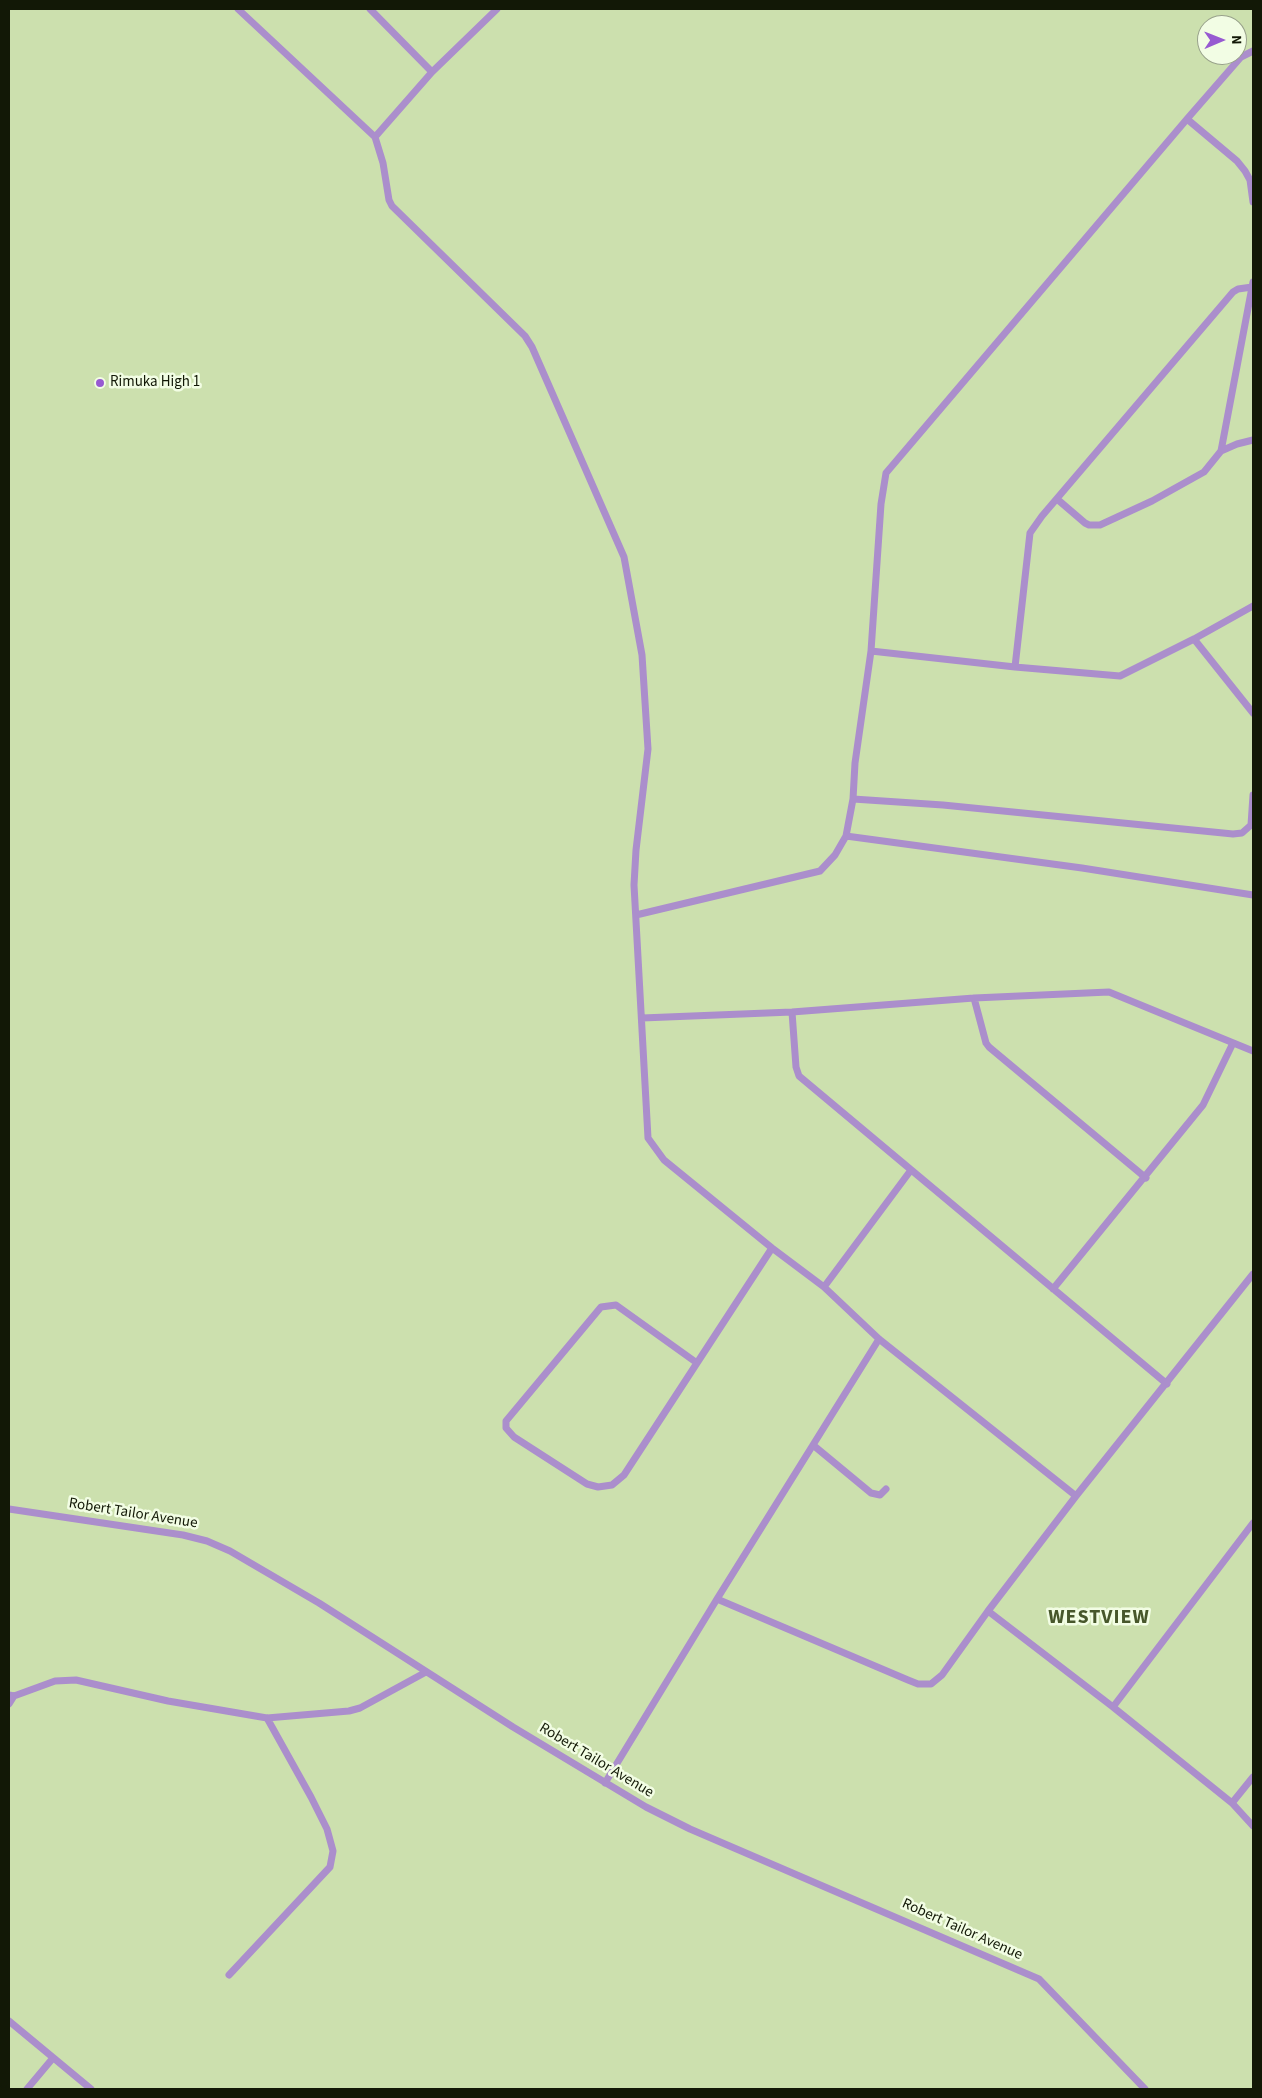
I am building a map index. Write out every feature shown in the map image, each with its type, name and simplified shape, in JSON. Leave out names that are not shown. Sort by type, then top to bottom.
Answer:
[{"type":"street","points":[[238,9],[375,137],[383,163],[389,200],[392,206],[525,336],[532,346],[624,557],[642,655],[648,749],[636,850],[634,885],[648,1138],[664,1160],[824,1288],[880,1339],[1076,1496]]},
{"type":"street","points":[[370,9],[432,72]]},
{"type":"street","points":[[375,137],[432,72],[494,10]]},
{"type":"street","points":[[636,915],[820,871],[835,855],[846,836],[853,799],[855,763],[871,651],[882,497],[886,473],[1187,119],[1241,57],[1253,51]]},
{"type":"street","points":[[1187,119],[1237,161],[1245,171],[1250,180],[1253,202]]},
{"type":"street","points":[[1015,667],[1028,539],[1035,525],[1233,292],[1252,285],[1221,451]]},
{"type":"street","points":[[1057,499],[1085,523],[1100,525],[1204,472],[1221,451],[1253,440]]},
{"type":"street","points":[[871,651],[1015,667],[1120,676],[1194,639],[1253,606]]},
{"type":"street","points":[[1194,639],[1253,713]]},
{"type":"street","points":[[853,799],[953,806],[1233,834],[1242,833],[1251,825],[1253,795]]},
{"type":"street","points":[[846,836],[1082,868],[1253,895]]},
{"type":"street","points":[[642,1018],[792,1012],[974,998],[1109,992],[1253,1051]]},
{"type":"street","points":[[974,998],[986,1043],[1146,1178]]},
{"type":"street","points":[[792,1012],[796,1067],[799,1076],[1167,1384]]},
{"type":"street","points":[[1053,1288],[1146,1178],[1209,1097],[1233,1043]]},
{"type":"street","points":[[824,1288],[911,1170]]},
{"type":"street","points":[[697,1363],[616,1304],[600,1307],[506,1421],[506,1428],[514,1437],[587,1484],[598,1487],[612,1485],[624,1475],[772,1248]]},
{"type":"street","points":[[717,1599],[918,1684],[931,1684],[942,1675],[988,1611],[1076,1496],[1253,1274]]},
{"type":"street","points":[[605,1783],[717,1599],[880,1339]]},
{"type":"street","points":[[813,1445],[871,1493],[880,1495],[886,1489]]},
{"type":"street","name":"Robert Tailor Avenue","points":[[9,1509],[183,1535],[207,1541],[230,1551],[288,1585],[605,1783],[690,1829],[1039,1979],[1145,2089]]},
{"type":"street","points":[[1113,1707],[1253,1524]]},
{"type":"street","points":[[988,1611],[1113,1707],[1232,1803],[1253,1826]]},
{"type":"street","points":[[9,1704],[12,1695],[56,1681],[76,1680],[168,1701],[267,1718],[349,1711],[360,1708],[426,1672]]},
{"type":"street","points":[[229,1975],[330,1867],[333,1851],[327,1829],[267,1718]]},
{"type":"street","points":[[1232,1803],[1253,1777]]},
{"type":"street","points":[[9,2021],[91,2089]]},
{"type":"street","points":[[27,2089],[53,2058]]},
{"type":"place","name":"Rimuka High 1","points":[[100,383]]},
{"type":"district","name":"WESTVIEW","points":[[1099,1619]]}]
